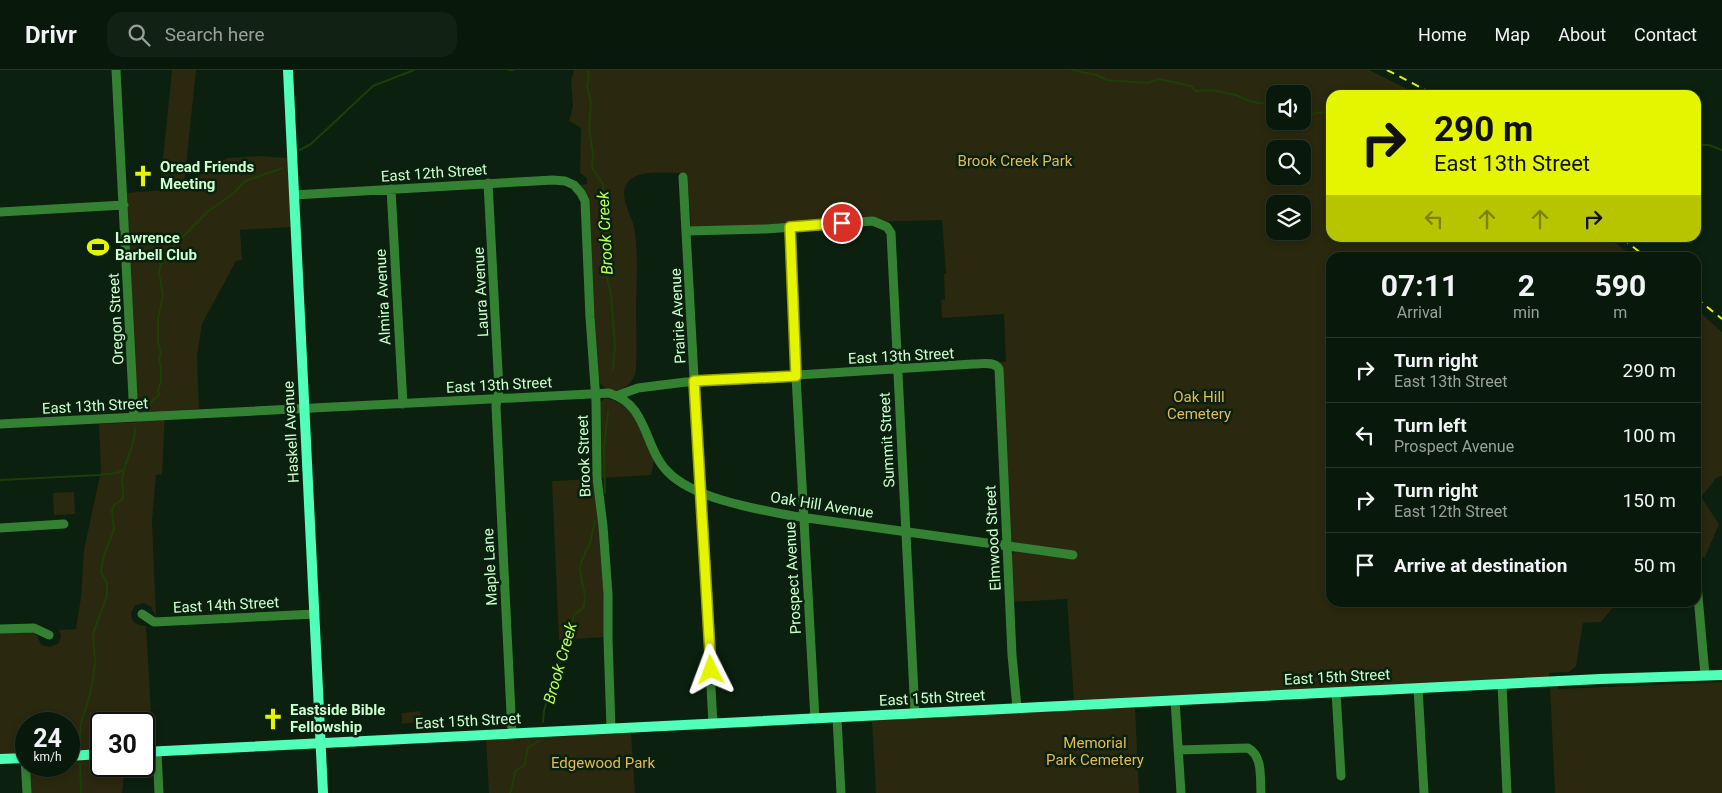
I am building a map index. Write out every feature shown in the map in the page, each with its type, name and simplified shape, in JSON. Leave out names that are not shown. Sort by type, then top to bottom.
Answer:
[{"type":"main road","name":"Haskell Avenue","points":[[288,70],[323,793]]},
{"type":"main road","name":"East 15th Street","points":[[157,752],[1722,674]]},
{"type":"main road","points":[[0,759],[15,758]]},
{"type":"street","name":"Oregon Street","points":[[116,70],[134,417]]},
{"type":"street","name":"Prairie Avenue","points":[[684,177],[714,724]]},
{"type":"street","name":"East 12th Street","points":[[294,195],[553,180],[565,181],[574,185]]},
{"type":"street","name":"Laura Avenue","points":[[488,183],[495,287],[498,399]]},
{"type":"street","name":"Brook Street","points":[[574,185],[585,201],[590,317],[596,394],[598,495],[603,526],[608,594],[612,729]]},
{"type":"street","name":"Almira Avenue","points":[[391,189],[403,404]]},
{"type":"street","points":[[0,212],[124,205]]},
{"type":"street","name":"Summit Street","points":[[790,227],[873,221],[887,227],[891,233],[915,714]]},
{"type":"street","points":[[687,231],[790,227]]},
{"type":"street","name":"Prospect Avenue","points":[[790,227],[796,376],[815,719]]},
{"type":"street","name":"East 13th Street","points":[[0,424],[596,394],[616,396],[638,388],[694,381],[973,364],[994,364],[997,366]]},
{"type":"street","name":"Elmwood Street","points":[[997,366],[999,369],[1016,708]]},
{"type":"street","name":"Oak Hill Avenue","points":[[616,396],[627,401],[637,414],[658,458],[668,472],[685,485],[701,492],[756,508],[805,518],[1073,555]]},
{"type":"street","name":"Maple Lane","points":[[498,399],[496,408],[512,734]]},
{"type":"street","points":[[0,528],[64,524]]},
{"type":"street","points":[[1699,607],[1705,676]]},
{"type":"street","name":"East 14th Street","points":[[142,614],[154,622],[314,614]]},
{"type":"street","points":[[0,629],[34,628],[49,635]]},
{"type":"street","points":[[1502,684],[1507,793]]},
{"type":"street","points":[[1418,688],[1424,793]]},
{"type":"street","points":[[1336,692],[1341,776]]},
{"type":"street","points":[[1175,700],[1181,793]]},
{"type":"street","points":[[837,718],[841,793]]},
{"type":"street","points":[[1178,750],[1242,747],[1254,751],[1259,764],[1261,793]]},
{"type":"street","points":[[157,752],[159,793]]},
{"type":"street","points":[[27,777],[27,793]]},
{"type":"green space","points":[[172,70],[196,70],[184,185],[227,158],[260,156],[287,158],[291,227],[240,230],[242,260],[236,261],[202,324],[197,356],[199,409],[165,411],[162,474],[156,475],[152,521],[156,618],[151,607],[144,603],[136,605],[131,616],[134,622],[141,626],[146,626],[151,712],[90,712],[90,777],[124,777],[122,793],[30,793],[30,777],[80,777],[80,712],[15,712],[15,754],[0,755],[0,632],[32,632],[37,635],[41,645],[50,647],[59,643],[61,636],[59,630],[76,629],[81,597],[84,550],[101,471],[99,424],[138,422],[126,193],[163,190],[162,169]]},
{"type":"green space","points":[[574,70],[1369,70],[1410,90],[1326,90],[1326,242],[1614,242],[1627,252],[1326,252],[1326,607],[1613,607],[1601,622],[1583,623],[1576,666],[1569,672],[1549,673],[1549,677],[1074,701],[1067,599],[1013,602],[1011,556],[1016,551],[1011,543],[1000,362],[1006,362],[1004,314],[942,318],[941,300],[945,299],[944,274],[946,274],[942,220],[691,227],[687,174],[657,172],[635,177],[626,185],[624,197],[634,227],[636,245],[636,370],[634,377],[625,387],[619,390],[607,389],[598,379],[590,240],[578,185],[587,184],[587,178],[580,173],[581,128],[569,121],[573,106],[571,81]]},
{"type":"green space","points":[[1701,313],[1722,332],[1722,476],[1717,477],[1701,497]]},
{"type":"green space","points":[[605,398],[613,400],[626,408],[635,420],[654,459],[651,475],[600,478],[600,402]]},
{"type":"green space","points":[[595,479],[602,558],[605,637],[559,640],[552,481]]},
{"type":"green space","points":[[74,492],[75,514],[54,515],[53,493]]},
{"type":"green space","points":[[1701,497],[1719,524],[1705,557],[1701,557]]},
{"type":"green space","points":[[1722,682],[1722,793],[1555,793],[1550,687],[1558,686],[1558,689]]},
{"type":"green space","name":"Memorial Park Cemetery","points":[[1135,707],[1139,793],[876,793],[872,720]]},
{"type":"green space","points":[[420,711],[421,718],[419,722],[402,724],[402,713]]},
{"type":"green space","name":"Edgewood Park","points":[[631,733],[635,793],[489,793],[486,740]]},
{"type":"waterway","points":[[300,150],[311,144],[373,86],[414,70]]},
{"type":"waterway","name":"Brook Creek","points":[[587,70],[589,76],[587,86],[591,103],[589,128],[593,153],[592,168],[603,184],[605,269],[611,295],[615,346],[613,369]]},
{"type":"waterway","points":[[1072,70],[1097,75],[1107,80],[1148,83],[1159,79],[1191,86],[1196,91],[1212,90],[1236,95],[1252,102],[1266,104]]},
{"type":"waterway","points":[[1311,114],[1326,112]]},
{"type":"waterway","points":[[1701,146],[1709,145],[1722,150]]},
{"type":"waterway","points":[[147,408],[159,395],[158,390],[161,382],[158,319],[163,295],[159,274],[160,266],[173,247],[207,212],[234,193],[245,181],[283,168]]},
{"type":"waterway","name":"Brook Creek","points":[[605,493],[604,446],[608,412]]},
{"type":"waterway","points":[[80,735],[81,723],[93,679],[95,661],[93,634],[107,595],[107,583],[101,572],[103,558],[114,529],[112,510],[114,505],[123,498],[122,481],[124,468],[133,442],[135,428]]},
{"type":"waterway","points":[[0,480],[99,475],[117,473],[125,469]]},
{"type":"waterway","name":"Brook Creek","points":[[543,722],[552,681],[566,648],[574,615],[584,607],[585,597],[580,570],[581,562],[590,543],[595,521]]},
{"type":"waterway","name":"Brook Creek","points":[[510,793],[515,771],[524,766],[528,748],[539,741]]},
{"type":"waterway","points":[[80,764],[81,793]]},
{"type":"railway","points":[[1387,70],[1425,90]]},
{"type":"railway","points":[[1627,242],[1640,252]]},
{"type":"railway","points":[[1701,302],[1722,319]]},
{"type":"place","name":"Oread Friends Meeting","points":[[143,176]]},
{"type":"place","name":"Lawrence Barbell Club","points":[[98,247]]},
{"type":"place","name":"Eastside Bible Fellowship","points":[[273,719]]},
{"type":"route","points":[[711,670],[694,381],[796,376],[790,227],[842,223]]},
{"type":"park label","name":"Brook Creek Park","points":[[1015,161]]},
{"type":"park label","name":"Oak Hill Cemetery","points":[[1199,406]]}]
